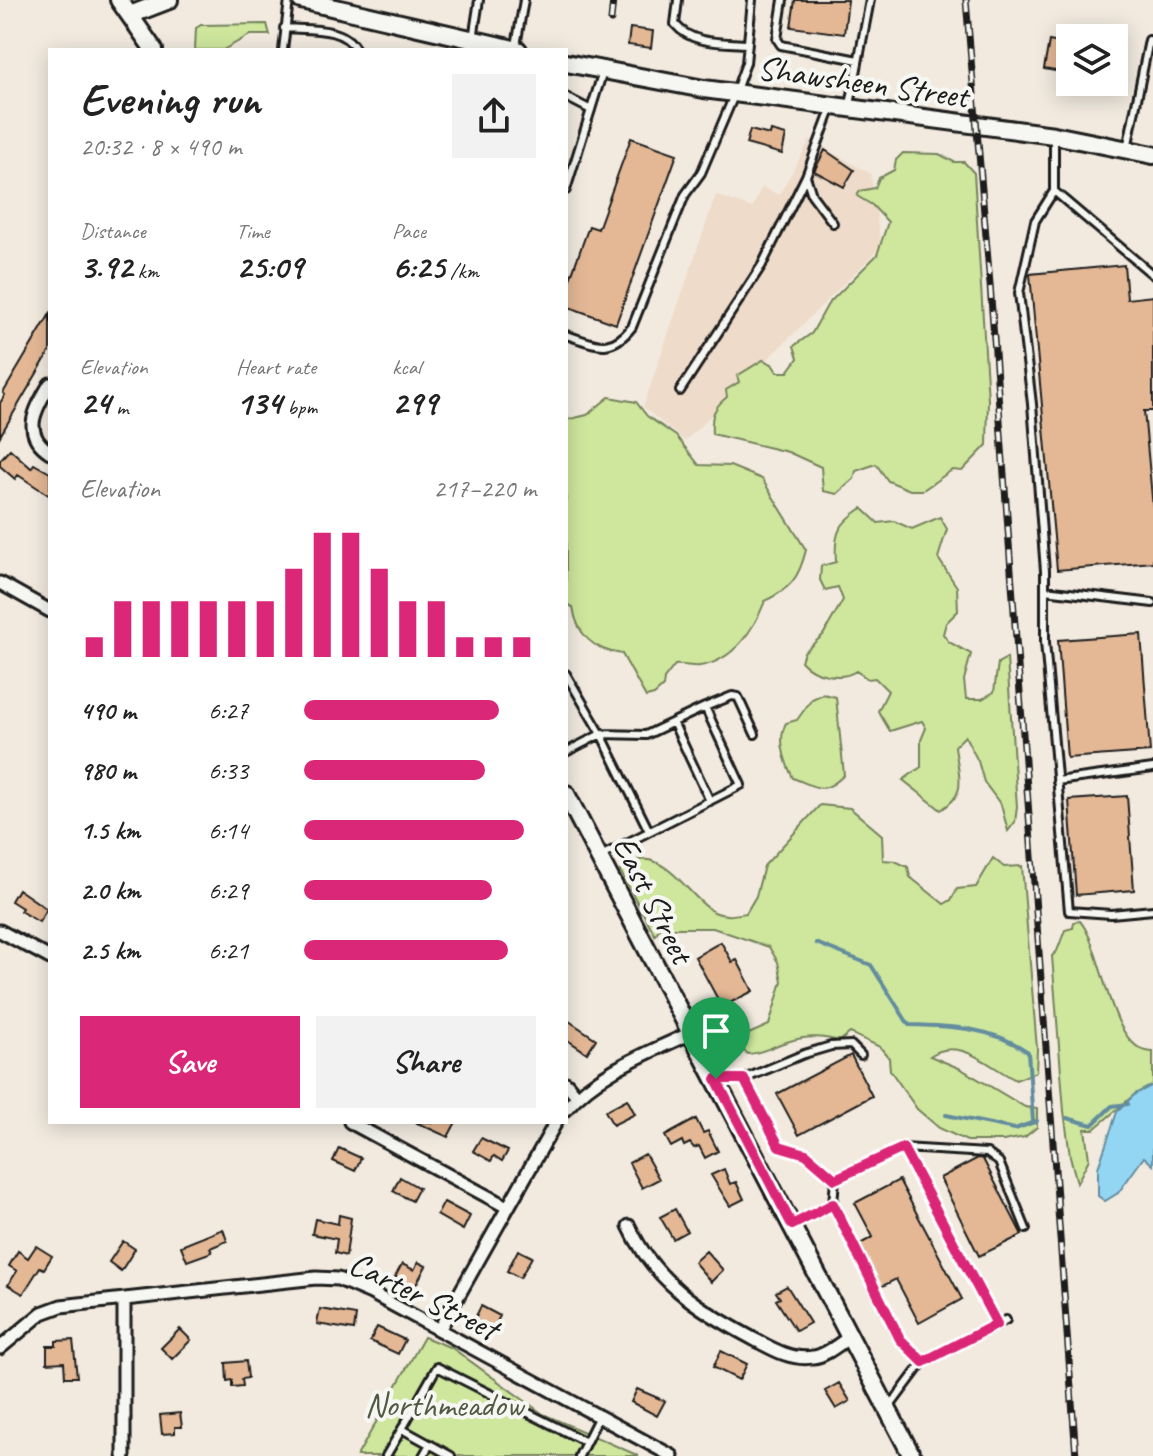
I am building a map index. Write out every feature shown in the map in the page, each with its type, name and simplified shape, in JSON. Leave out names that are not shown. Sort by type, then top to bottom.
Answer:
[{"type":"main road","points":[[119,0],[153,48]]},
{"type":"main road","points":[[130,15],[169,0]]},
{"type":"main road","points":[[301,0],[355,5],[509,48]]},
{"type":"main road","name":"Shawsheen Street","points":[[568,63],[735,93],[1054,135],[1153,155]]},
{"type":"main road","name":"East Street","points":[[568,798],[912,1456]]},
{"type":"street","points":[[48,388],[36,409],[32,427],[36,439],[48,450]]},
{"type":"street","points":[[0,583],[48,610]]},
{"type":"street","points":[[0,931],[48,957]]},
{"type":"street","points":[[568,1107],[577,1096],[634,1060],[691,1033]]},
{"type":"street","points":[[568,1085],[577,1096]]},
{"type":"street","points":[[354,1124],[507,1207]]},
{"type":"street","points":[[439,1330],[555,1124]]},
{"type":"street","points":[[629,1226],[640,1251],[687,1301],[770,1348],[787,1355],[816,1358],[851,1336]]},
{"type":"street","name":"Carter Street","points":[[0,1348],[49,1309],[328,1278],[350,1283],[672,1456]]},
{"type":"street","points":[[124,1301],[124,1456]]},
{"type":"lane","points":[[282,48],[289,0]]},
{"type":"lane","points":[[473,39],[479,0]]},
{"type":"lane","points":[[517,48],[524,0]]},
{"type":"lane","points":[[678,0],[675,24],[683,35],[747,44]]},
{"type":"lane","points":[[568,336],[603,346],[621,342],[632,327],[685,195],[701,173],[735,93],[746,63],[752,0]]},
{"type":"lane","points":[[783,0],[777,39],[781,45],[858,60]]},
{"type":"lane","points":[[680,391],[762,265],[841,108],[858,60],[870,0]]},
{"type":"lane","points":[[284,28],[342,35],[351,40],[355,48]]},
{"type":"lane","points":[[1127,149],[1149,40]]},
{"type":"lane","points":[[568,184],[603,71]]},
{"type":"lane","points":[[568,98],[591,110]]},
{"type":"lane","points":[[1054,135],[1054,191],[1035,221],[1019,293],[1032,404],[1045,590],[1045,642],[1069,911],[1111,914],[1153,910]]},
{"type":"lane","points":[[806,176],[812,195],[833,223]]},
{"type":"lane","points":[[1054,191],[1153,275]]},
{"type":"lane","points":[[1045,590],[1153,603]]},
{"type":"lane","points":[[568,677],[601,734],[649,831]]},
{"type":"lane","points":[[568,751],[601,734],[646,735],[732,696],[738,697],[755,734]]},
{"type":"lane","points":[[598,858],[741,785],[705,707]]},
{"type":"lane","points":[[673,722],[710,801]]},
{"type":"lane","points":[[1057,781],[1153,768]]},
{"type":"lane","points":[[716,1079],[744,1079],[831,1046],[851,1045],[861,1055]]},
{"type":"lane","points":[[744,1079],[779,1146],[806,1154],[835,1179]]},
{"type":"lane","points":[[835,1179],[903,1148],[987,1153],[999,1162],[1026,1229]]},
{"type":"lane","points":[[903,1148],[997,1324]]},
{"type":"lane","points":[[835,1179],[833,1204],[900,1339],[923,1362]]},
{"type":"lane","points":[[792,1225],[833,1204]]},
{"type":"lane","points":[[888,1409],[923,1362],[1006,1320]]},
{"type":"lane","points":[[386,1456],[437,1367],[586,1442]]},
{"type":"lane","points":[[579,1456],[599,1416]]},
{"type":"lane","points":[[403,1427],[451,1456]]},
{"type":"lane","points":[[423,1456],[430,1444]]},
{"type":"shaded area","points":[[810,140],[871,174],[881,247],[685,441],[643,407],[716,195],[752,208],[762,187],[779,195]]},
{"type":"green space","points":[[267,24],[270,35],[250,35],[227,48],[195,48],[196,28],[201,25]]},
{"type":"green space","points":[[903,153],[939,154],[954,162],[964,162],[974,173],[988,400],[987,445],[962,471],[952,470],[923,490],[910,490],[888,481],[876,464],[856,471],[854,479],[837,494],[823,491],[821,467],[788,452],[712,434],[713,417],[727,397],[726,390],[739,382],[737,376],[763,360],[772,364],[777,372],[788,372],[798,358],[794,346],[812,333],[828,304],[877,255],[888,222],[872,205],[857,196],[860,191],[875,188],[879,178],[894,170],[896,160]]},
{"type":"green space","points":[[609,397],[636,402],[647,416],[676,436],[699,465],[730,466],[762,479],[806,550],[793,581],[765,601],[749,633],[733,651],[700,666],[675,665],[664,679],[663,687],[646,697],[622,654],[603,649],[588,640],[578,626],[573,607],[568,605],[568,420],[587,415]]},
{"type":"green space","points":[[862,508],[878,523],[894,521],[912,529],[940,517],[947,529],[938,558],[957,587],[958,611],[946,623],[943,634],[949,642],[971,654],[964,680],[966,699],[982,699],[994,692],[998,663],[1007,658],[1017,807],[1015,822],[1008,831],[1001,805],[984,782],[978,761],[965,736],[955,746],[959,790],[950,804],[941,810],[903,780],[921,767],[921,740],[926,728],[922,721],[890,731],[878,711],[888,691],[875,678],[868,679],[856,671],[843,676],[827,675],[801,661],[804,652],[823,635],[843,600],[838,587],[825,590],[820,580],[821,566],[836,562],[839,530]]},
{"type":"green space","points":[[823,694],[836,697],[844,775],[831,786],[820,788],[793,778],[785,758],[782,737],[786,723],[797,720],[812,699]]},
{"type":"green space","points":[[820,805],[850,808],[882,835],[883,860],[908,867],[910,877],[944,904],[951,900],[957,889],[976,887],[993,858],[1004,867],[1022,866],[1037,1049],[1036,1072],[1016,1080],[963,1051],[952,1049],[930,1056],[961,1069],[1025,1107],[1037,1109],[1037,1127],[1025,1137],[1003,1141],[967,1141],[939,1128],[917,1109],[890,1070],[889,1058],[880,1047],[850,1033],[840,1041],[803,1038],[748,1054],[738,1046],[744,1036],[769,1025],[782,981],[778,962],[769,947],[713,928],[671,928],[662,925],[655,935],[620,871],[634,861],[647,860],[660,864],[714,912],[726,915],[746,913],[756,896],[764,866]]},
{"type":"green space","points":[[1080,921],[1126,1035],[1138,1048],[1153,1052],[1153,1085],[1135,1094],[1094,1129],[1085,1129],[1089,1159],[1077,1183],[1064,1111],[1052,956],[1065,930],[1073,928],[1074,922]]},
{"type":"green space","name":"Northmeadow","points":[[424,1337],[452,1348],[543,1414],[639,1456],[357,1456]]},
{"type":"water","points":[[1153,1085],[1153,1165],[1144,1157],[1118,1193],[1105,1201],[1098,1196],[1098,1168],[1117,1112],[1135,1094]]},
{"type":"building","points":[[795,0],[848,0],[844,34],[791,27]]},
{"type":"building","points":[[630,28],[653,31],[651,48],[628,45]]},
{"type":"building","points":[[1049,41],[1056,42],[1056,71],[1044,69]]},
{"type":"building","points":[[750,130],[786,135],[782,154],[746,144]]},
{"type":"building","points":[[631,138],[677,154],[616,324],[568,307],[568,284],[589,226],[598,229]]},
{"type":"building","points":[[825,150],[854,170],[844,187],[814,171]]},
{"type":"building","points":[[1124,265],[1127,299],[1153,296],[1153,411],[1144,411],[1153,508],[1153,562],[1057,570],[1030,274]]},
{"type":"building","points":[[48,317],[48,354],[0,436],[3,393]]},
{"type":"building","points":[[10,449],[31,468],[34,464],[48,472],[48,495],[18,475],[15,479],[0,466],[0,460]]},
{"type":"building","points":[[1141,634],[1150,752],[1067,758],[1058,640]]},
{"type":"building","points":[[1127,796],[1134,890],[1076,895],[1069,800]]},
{"type":"building","points":[[18,889],[47,909],[39,922],[20,911],[22,908],[11,901]]},
{"type":"building","points":[[721,942],[732,962],[737,960],[753,991],[722,1007],[695,957]]},
{"type":"building","points":[[568,1020],[596,1039],[587,1053],[568,1040]]},
{"type":"building","points":[[851,1055],[872,1096],[799,1135],[777,1094]]},
{"type":"building","points":[[627,1099],[635,1114],[613,1125],[605,1111]]},
{"type":"building","points":[[696,1119],[703,1133],[708,1131],[718,1151],[705,1158],[699,1146],[694,1148],[690,1143],[684,1146],[682,1141],[671,1147],[665,1136]]},
{"type":"building","points":[[419,1124],[455,1124],[448,1137]]},
{"type":"building","points":[[481,1138],[508,1151],[502,1161],[494,1156],[491,1161],[473,1151]]},
{"type":"building","points":[[339,1148],[361,1158],[355,1171],[333,1161]]},
{"type":"building","points":[[645,1154],[659,1179],[642,1188],[629,1163]]},
{"type":"building","points":[[978,1158],[983,1159],[1022,1235],[979,1256],[940,1178]]},
{"type":"building","points":[[724,1169],[730,1184],[736,1182],[744,1199],[730,1206],[711,1175]]},
{"type":"building","points":[[400,1177],[419,1188],[412,1201],[393,1191]]},
{"type":"building","points":[[899,1180],[962,1299],[919,1323],[896,1279],[881,1287],[860,1244],[873,1237],[855,1203]]},
{"type":"building","points":[[444,1202],[470,1216],[463,1230],[437,1215]]},
{"type":"building","points":[[675,1209],[687,1231],[673,1239],[660,1217]]},
{"type":"building","points":[[339,1215],[351,1218],[346,1256],[335,1253],[337,1239],[312,1234],[315,1219],[338,1224]]},
{"type":"building","points":[[223,1229],[227,1241],[210,1248],[212,1252],[187,1261],[181,1246]]},
{"type":"building","points":[[123,1241],[135,1249],[121,1271],[109,1262]]},
{"type":"building","points":[[36,1246],[52,1256],[44,1269],[40,1267],[23,1294],[8,1285],[17,1271],[9,1266],[18,1251],[28,1258]]},
{"type":"building","points":[[518,1250],[532,1257],[520,1278],[507,1271]]},
{"type":"building","points":[[706,1251],[723,1270],[711,1282],[694,1262]]},
{"type":"building","points":[[418,1262],[426,1266],[412,1292],[405,1288],[407,1283],[395,1277],[402,1264],[414,1270]]},
{"type":"building","points":[[787,1286],[810,1323],[796,1331],[776,1300],[780,1298],[776,1292]]},
{"type":"building","points":[[481,1306],[500,1316],[493,1329],[474,1320]]},
{"type":"building","points":[[320,1309],[356,1315],[354,1330],[317,1324]]},
{"type":"building","points":[[377,1327],[405,1340],[398,1354],[370,1341]]},
{"type":"building","points":[[180,1329],[191,1340],[172,1359],[161,1348]]},
{"type":"building","points":[[73,1340],[77,1377],[65,1377],[64,1362],[47,1363],[47,1346],[56,1346],[56,1341]]},
{"type":"building","points":[[721,1351],[747,1364],[739,1380],[713,1367]]},
{"type":"building","points":[[246,1361],[248,1378],[242,1379],[243,1386],[232,1387],[232,1380],[227,1381],[226,1363]]},
{"type":"building","points":[[839,1383],[850,1401],[836,1409],[825,1391]]},
{"type":"building","points":[[637,1389],[665,1401],[657,1416],[631,1402]]},
{"type":"building","points":[[180,1413],[182,1427],[175,1427],[175,1433],[162,1434],[160,1415]]},
{"type":"waterway","points":[[816,943],[871,965],[909,1025],[956,1027],[986,1033],[1028,1052],[1033,1121]]},
{"type":"waterway","points":[[1067,1118],[1092,1125],[1112,1106],[1128,1104]]},
{"type":"waterway","points":[[946,1115],[1015,1129],[1037,1121]]},
{"type":"railway","points":[[611,20],[613,0]]},
{"type":"railway","points":[[966,0],[990,284],[1076,1456]]},
{"type":"route","points":[[716,1079],[744,1079],[779,1146],[806,1154],[835,1179],[903,1148],[997,1324],[923,1362],[900,1339],[833,1204],[792,1225],[716,1079]]}]
